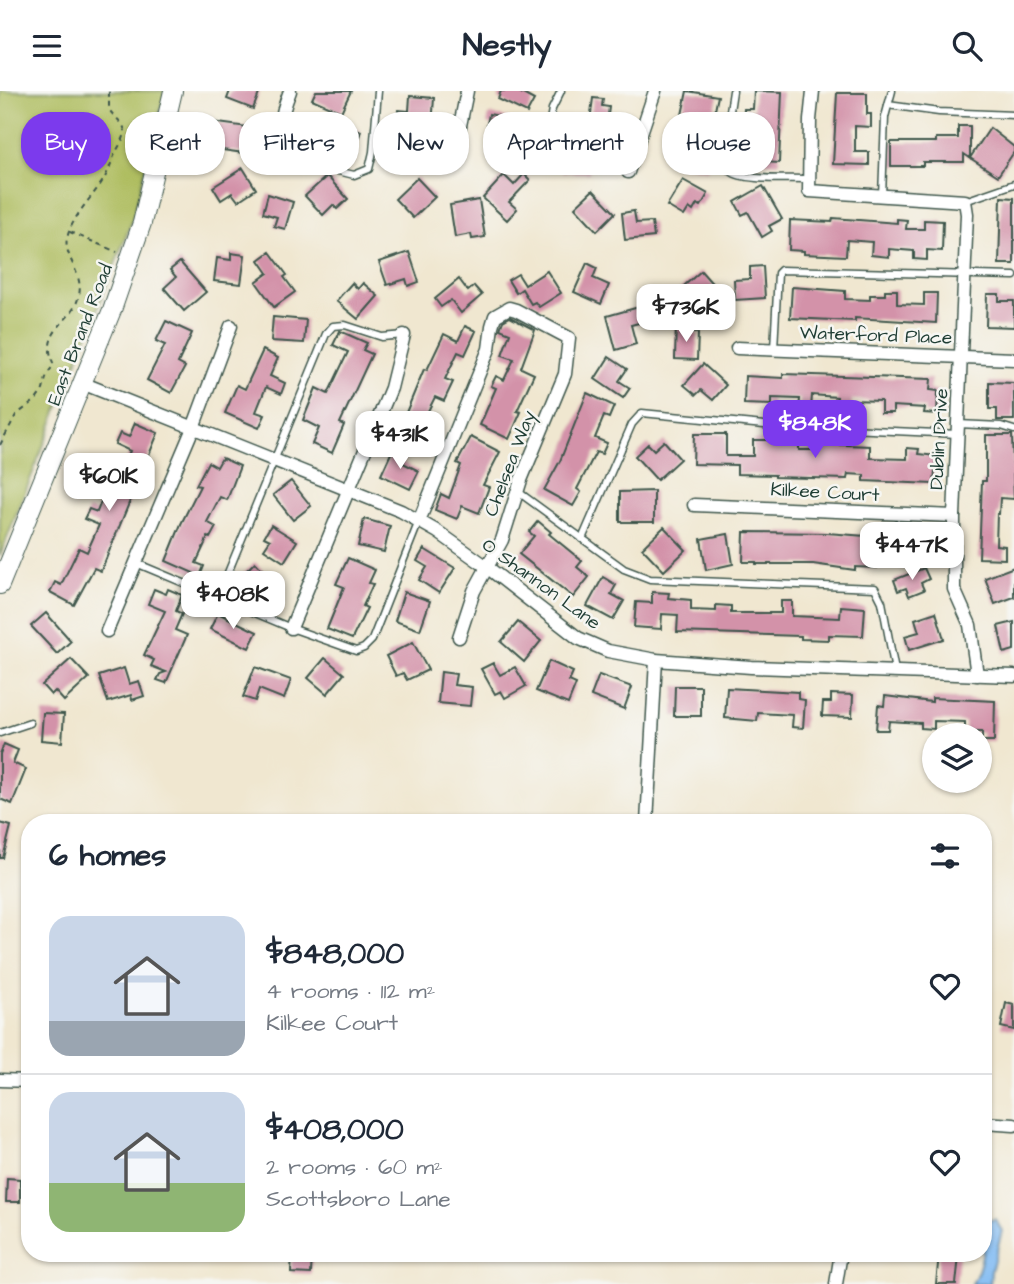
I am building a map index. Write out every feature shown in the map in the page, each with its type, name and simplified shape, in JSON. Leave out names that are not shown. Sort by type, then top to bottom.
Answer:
[{"type":"main road","name":"East Brand Road","points":[[0,585],[113,310],[142,223],[173,91]]},
{"type":"street","points":[[284,112],[290,91]]},
{"type":"street","points":[[463,112],[467,91]]},
{"type":"street","points":[[648,112],[655,91]]},
{"type":"street","points":[[813,91],[809,191],[965,201]]},
{"type":"street","name":"Dublin Drive","points":[[965,201],[967,214],[954,516],[954,589],[970,625],[977,675]]},
{"type":"street","name":"Chelsea Way","points":[[419,521],[489,349],[495,316],[504,310],[516,310],[569,338],[565,373],[517,491],[502,540],[474,591],[459,637]]},
{"type":"street","points":[[107,631],[193,428],[231,326]]},
{"type":"street","points":[[291,628],[391,388],[404,335]]},
{"type":"street","name":"Waterford Place","points":[[737,348],[1014,359]]},
{"type":"street","name":"O Shannon Lane","points":[[82,383],[401,511],[487,567],[578,638],[608,651],[656,660],[751,667],[1014,676]]},
{"type":"street","name":"Kilkee Court","points":[[694,505],[954,516]]},
{"type":"street","points":[[647,814],[656,660]]},
{"type":"street","points":[[0,1080],[21,1081]]},
{"type":"street","points":[[992,1124],[1014,1125]]},
{"type":"street","points":[[836,1284],[840,1262]]},
{"type":"lane","points":[[359,174],[369,169],[373,152],[378,91]]},
{"type":"lane","points":[[551,112],[561,91]]},
{"type":"lane","points":[[733,91],[726,155],[732,172],[744,176],[808,179]]},
{"type":"lane","points":[[882,196],[884,130],[892,91]]},
{"type":"lane","points":[[888,105],[939,112],[1014,115]]},
{"type":"lane","points":[[965,201],[1014,184]]},
{"type":"lane","points":[[774,349],[778,273],[781,269],[964,276],[1014,275]]},
{"type":"lane","points":[[218,597],[326,334],[333,326],[345,325],[382,337],[404,335]]},
{"type":"lane","points":[[582,539],[632,424],[642,413],[764,425],[958,429],[1001,426],[1014,430]]},
{"type":"lane","points":[[517,491],[624,569],[650,579],[875,589],[882,602],[895,672]]},
{"type":"lane","points":[[135,563],[291,628],[356,650],[368,645],[391,595],[419,521]]},
{"type":"lane","points":[[0,733],[30,723]]},
{"type":"path","points":[[0,445],[16,415],[36,400],[43,390],[47,374],[54,365],[48,353],[51,340],[57,326],[76,303],[79,295],[78,276],[66,248],[70,232],[83,205],[105,177],[124,138],[123,125],[109,109],[109,91]]},
{"type":"path","points":[[70,232],[130,258]]},
{"type":"green space","points":[[0,91],[165,91],[160,112],[125,112],[125,175],[144,175],[132,221],[0,556]]},
{"type":"water","points":[[995,1219],[1002,1231],[990,1284],[972,1284],[981,1262],[992,1262],[992,1220]]},
{"type":"building","points":[[230,91],[260,91],[253,109],[227,99]]},
{"type":"building","points":[[316,91],[351,91],[341,112],[312,99]]},
{"type":"building","points":[[501,91],[522,91],[521,93],[534,100],[525,112],[498,99]]},
{"type":"building","points":[[687,91],[718,96],[715,112],[683,112]]},
{"type":"building","points":[[754,91],[782,92],[779,163],[775,163],[775,112],[744,112],[744,109],[753,109]]},
{"type":"building","points":[[837,93],[867,93],[867,114],[871,114],[871,127],[855,126],[855,152],[869,152],[869,165],[833,164]]},
{"type":"building","points":[[410,96],[434,98],[433,112],[398,112],[409,111]]},
{"type":"building","points":[[593,98],[603,99],[602,106],[609,107],[608,112],[591,112]]},
{"type":"building","points":[[225,124],[239,126],[239,152],[225,150]]},
{"type":"building","points":[[958,126],[970,126],[970,158],[964,154],[964,162],[923,162],[923,166],[891,166],[891,142],[936,142],[936,138],[958,138]]},
{"type":"building","points":[[990,128],[1014,147],[1014,152],[998,176],[970,158]]},
{"type":"building","points":[[239,171],[239,175],[247,175],[256,189],[238,201],[232,193],[221,200],[213,187]]},
{"type":"building","points":[[504,175],[514,185],[523,175],[530,180],[509,202],[517,209],[507,220],[483,198]]},
{"type":"building","points":[[327,176],[348,199],[337,209],[333,205],[323,215],[305,196]]},
{"type":"building","points":[[417,178],[435,197],[413,218],[395,199]]},
{"type":"building","points":[[683,180],[708,194],[701,206],[697,204],[693,211],[689,208],[684,216],[667,206]]},
{"type":"building","points":[[763,186],[782,219],[769,226],[772,231],[762,237],[748,212],[742,215],[735,202]]},
{"type":"building","points":[[593,190],[615,213],[597,231],[575,207]]},
{"type":"building","points":[[268,194],[293,202],[285,229],[274,226],[277,217],[263,213]]},
{"type":"building","points":[[1001,197],[1014,198],[1014,264],[999,264]]},
{"type":"building","points":[[479,200],[485,237],[472,239],[471,234],[455,237],[450,205]]},
{"type":"building","points":[[634,211],[636,223],[652,222],[654,237],[625,240],[622,213]]},
{"type":"building","points":[[833,218],[897,223],[897,219],[907,220],[906,229],[924,229],[924,220],[943,221],[942,251],[927,250],[927,260],[914,259],[914,251],[889,249],[889,257],[871,255],[872,242],[847,240],[846,256],[804,254],[804,251],[789,250],[790,220],[832,222]]},
{"type":"building","points":[[270,252],[287,275],[284,277],[295,292],[274,307],[256,282],[268,273],[259,260]]},
{"type":"building","points":[[409,252],[419,282],[408,286],[406,279],[387,285],[379,262]]},
{"type":"building","points":[[231,253],[245,255],[241,284],[214,281],[217,258],[231,260]]},
{"type":"building","points":[[180,262],[206,292],[184,311],[164,288],[176,277],[170,270]]},
{"type":"building","points":[[587,263],[597,268],[593,278],[609,285],[601,304],[574,292]]},
{"type":"building","points":[[763,266],[765,298],[735,300],[734,280],[750,279],[750,267]]},
{"type":"building","points":[[547,271],[561,293],[539,307],[535,302],[531,304],[522,289],[516,293],[508,280],[518,274],[525,285]]},
{"type":"building","points":[[701,271],[717,289],[704,301],[712,310],[703,319],[678,291]]},
{"type":"building","points":[[459,279],[468,291],[474,286],[482,295],[461,313],[451,300],[441,307],[435,299]]},
{"type":"building","points":[[352,283],[358,289],[363,283],[378,296],[358,319],[336,301]]},
{"type":"building","points":[[792,287],[845,291],[845,299],[870,300],[870,295],[885,295],[885,290],[897,290],[897,304],[924,305],[924,293],[937,293],[936,323],[855,318],[855,321],[790,318]]},
{"type":"building","points":[[987,294],[999,294],[999,301],[1014,301],[1014,327],[986,326]]},
{"type":"building","points":[[646,305],[650,320],[631,325],[636,344],[616,350],[607,316]]},
{"type":"building","points":[[273,317],[306,320],[304,343],[271,341]]},
{"type":"building","points":[[510,317],[535,330],[521,368],[534,374],[517,411],[521,412],[509,439],[480,425],[496,388],[491,386],[496,376],[504,380],[514,359],[502,355],[510,333],[500,329],[503,321]]},
{"type":"building","points":[[166,321],[192,333],[178,363],[185,367],[171,393],[147,380],[165,345],[156,341]]},
{"type":"building","points":[[676,324],[686,324],[686,333],[698,333],[697,360],[675,359]]},
{"type":"building","points":[[465,326],[476,331],[465,355],[458,352],[445,379],[453,382],[444,401],[435,397],[426,415],[437,420],[426,445],[398,432],[424,369],[427,370],[444,334],[458,341]]},
{"type":"building","points":[[340,331],[367,343],[363,350],[372,354],[340,423],[344,425],[332,453],[312,444],[319,428],[303,420],[316,388],[328,394],[348,352],[333,345]]},
{"type":"building","points":[[263,350],[278,358],[270,376],[285,383],[281,394],[266,387],[256,412],[265,415],[259,428],[225,413],[237,385],[245,389]]},
{"type":"building","points":[[609,357],[627,369],[619,381],[630,388],[623,398],[595,379]]},
{"type":"building","points":[[703,364],[726,385],[713,400],[701,390],[696,395],[684,385]]},
{"type":"building","points":[[783,374],[931,379],[930,390],[938,391],[937,414],[924,413],[925,408],[893,406],[893,413],[881,413],[881,401],[852,400],[852,410],[836,410],[837,397],[812,395],[811,409],[799,409],[800,399],[772,398],[772,405],[744,404],[745,376],[783,378]]},
{"type":"building","points":[[989,382],[1014,383],[1014,420],[997,420],[997,409],[989,409]]},
{"type":"building","points":[[587,393],[614,406],[609,418],[604,416],[595,438],[607,443],[602,454],[596,452],[577,489],[581,492],[573,506],[544,490],[560,461]]},
{"type":"building","points":[[135,423],[158,433],[101,571],[94,568],[74,605],[50,592],[55,582],[61,585],[79,548],[87,552],[99,525],[84,519],[89,509],[97,512],[108,483],[103,481],[107,471],[119,476],[130,451],[115,444],[120,433],[129,437]]},
{"type":"building","points":[[776,431],[799,432],[799,450],[820,450],[821,444],[870,446],[870,458],[907,459],[907,448],[919,449],[918,454],[936,456],[934,484],[864,481],[864,475],[848,474],[847,479],[737,474],[737,465],[693,464],[694,434],[726,434],[726,456],[753,456],[753,440],[776,440]]},
{"type":"building","points":[[986,435],[1012,435],[1014,499],[1000,498],[997,514],[996,545],[1005,546],[1005,559],[979,558],[982,481],[986,481]]},
{"type":"building","points":[[471,437],[500,452],[483,485],[489,487],[479,513],[462,506],[457,519],[435,510],[441,494],[449,498],[461,465],[457,463]]},
{"type":"building","points":[[664,441],[680,459],[657,480],[635,456],[648,444],[654,450]]},
{"type":"building","points":[[392,451],[405,458],[403,463],[419,471],[410,489],[381,475]]},
{"type":"building","points":[[222,458],[240,466],[227,500],[220,497],[207,522],[216,527],[210,538],[208,537],[196,563],[204,566],[200,576],[166,561],[208,462],[217,467]]},
{"type":"building","points":[[291,481],[311,506],[293,520],[273,495]]},
{"type":"building","points":[[654,491],[654,522],[620,522],[620,492]]},
{"type":"building","points":[[364,519],[390,526],[384,552],[358,546]]},
{"type":"building","points":[[538,521],[551,532],[549,534],[582,561],[577,567],[589,577],[573,597],[519,554],[534,536],[529,532]]},
{"type":"building","points":[[271,525],[297,541],[284,562],[264,549],[270,540],[264,537]]},
{"type":"building","points":[[664,527],[686,550],[664,571],[642,548]]},
{"type":"building","points":[[744,532],[827,533],[891,538],[890,561],[877,560],[877,568],[855,567],[855,570],[813,564],[743,562]]},
{"type":"building","points":[[728,534],[733,564],[706,570],[701,539]]},
{"type":"building","points":[[424,549],[455,568],[439,593],[419,580],[427,567],[417,561]]},
{"type":"building","points":[[348,558],[375,570],[369,583],[373,584],[363,606],[367,608],[352,639],[327,629],[344,587],[336,584]]},
{"type":"building","points":[[255,562],[274,582],[257,598],[239,578]]},
{"type":"building","points":[[1014,567],[1014,597],[995,604],[985,578]]},
{"type":"building","points":[[924,568],[929,579],[921,583],[924,590],[909,596],[906,588],[898,591],[894,580]]},
{"type":"building","points":[[603,577],[616,585],[611,594],[624,601],[613,620],[587,606]]},
{"type":"building","points":[[154,589],[166,594],[168,589],[182,595],[176,611],[182,614],[175,630],[187,635],[166,683],[157,680],[160,674],[166,672],[151,666],[154,660],[144,655],[165,611],[148,604]]},
{"type":"building","points":[[404,592],[430,601],[420,630],[395,621]]},
{"type":"building","points":[[652,592],[669,593],[668,598],[691,600],[691,610],[716,611],[716,605],[731,606],[731,613],[781,613],[781,601],[792,601],[792,616],[840,618],[841,606],[865,608],[863,636],[829,635],[829,640],[801,639],[801,636],[677,632],[678,615],[662,614],[661,629],[634,627],[636,602],[652,603]]},
{"type":"building","points":[[936,612],[944,639],[909,650],[905,636],[919,632],[915,619]]},
{"type":"building","points":[[46,613],[71,641],[57,654],[31,626]]},
{"type":"building","points":[[218,613],[257,632],[249,648],[210,629]]},
{"type":"building","points":[[518,622],[541,641],[524,662],[501,642]]},
{"type":"building","points":[[1014,622],[1014,650],[1004,653],[998,626]]},
{"type":"building","points":[[413,642],[428,670],[407,680],[403,673],[396,676],[386,656]]},
{"type":"building","points":[[325,658],[344,674],[327,694],[308,678]]},
{"type":"building","points":[[71,659],[89,678],[64,701],[55,691],[51,695],[42,685]]},
{"type":"building","points":[[549,661],[573,672],[569,681],[576,684],[568,704],[536,691]]},
{"type":"building","points":[[493,663],[500,675],[515,667],[526,686],[505,698],[501,691],[495,694],[481,669]]},
{"type":"building","points":[[255,667],[291,680],[284,699],[259,689],[255,701],[243,697]]},
{"type":"building","points":[[124,668],[129,684],[139,681],[144,696],[132,700],[131,695],[108,702],[99,676]]},
{"type":"building","points":[[441,672],[456,674],[454,685],[472,687],[470,706],[438,703]]},
{"type":"building","points":[[599,675],[632,687],[624,709],[591,696]]},
{"type":"building","points":[[675,686],[701,686],[701,716],[674,716]]},
{"type":"building","points":[[727,688],[798,692],[798,699],[805,700],[803,728],[792,727],[793,715],[758,713],[757,721],[725,718]]},
{"type":"building","points":[[831,694],[853,695],[852,717],[822,716],[823,702],[831,702]]},
{"type":"building","points":[[885,696],[932,702],[932,698],[995,701],[994,741],[992,723],[934,721],[922,723],[922,728],[921,723],[889,721],[888,730],[876,730],[878,705],[884,706]]},
{"type":"building","points":[[43,713],[64,714],[62,742],[41,740]]},
{"type":"building","points":[[4,744],[18,750],[13,763],[26,769],[12,804],[0,799],[0,754]]},
{"type":"building","points":[[0,823],[11,826],[3,858],[0,858]]},
{"type":"building","points":[[1006,1003],[1014,1005],[1014,1030],[1001,1027]]},
{"type":"building","points":[[7,1178],[20,1179],[20,1202],[6,1202]]},
{"type":"building","points":[[292,1262],[312,1262],[311,1274],[291,1273]]},
{"type":"building","points":[[938,1262],[958,1262],[956,1284],[936,1284]]}]
